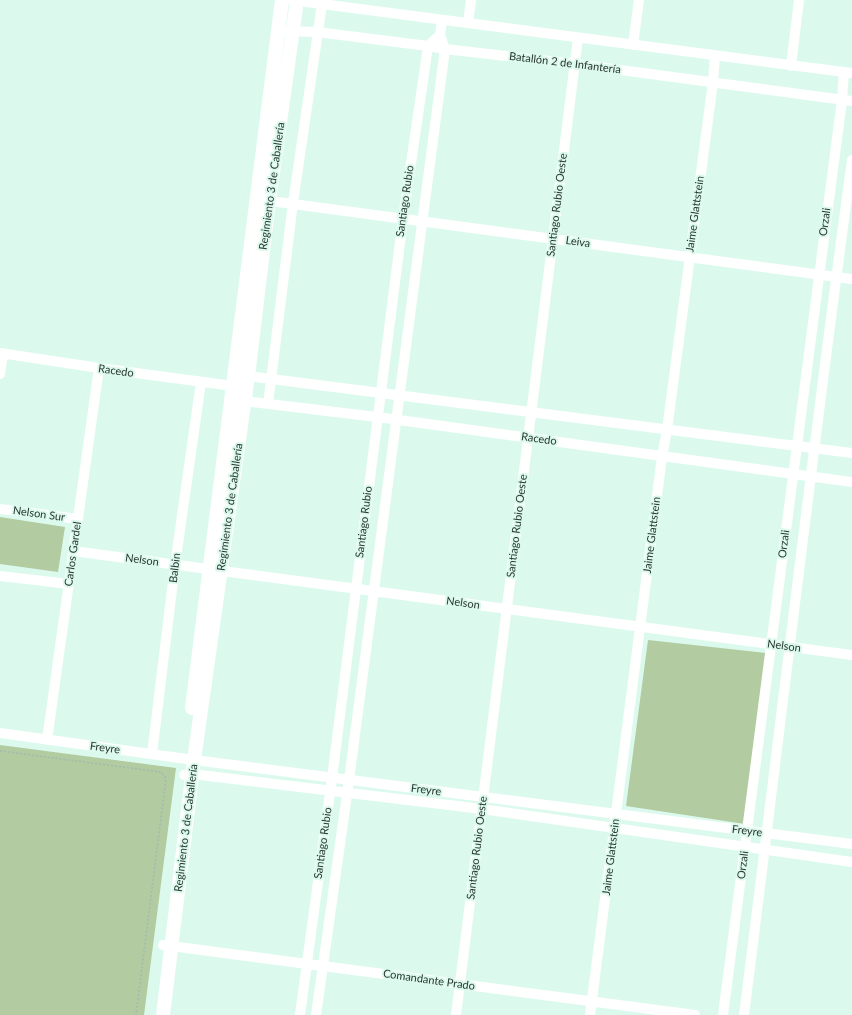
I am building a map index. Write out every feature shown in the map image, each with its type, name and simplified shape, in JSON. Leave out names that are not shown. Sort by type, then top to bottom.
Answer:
[{"type":"street","name":"Regimiento 3 de Caballería","points":[[215,571],[248,376],[282,0]]},
{"type":"street","name":"Regimiento 3 de Caballería","points":[[154,1015],[167,945],[215,571],[233,386],[263,200],[293,30],[295,0]]},
{"type":"street","points":[[295,0],[848,73]]},
{"type":"street","points":[[468,23],[471,0]]},
{"type":"street","points":[[633,45],[639,0]]},
{"type":"street","points":[[791,66],[799,0]]},
{"type":"street","points":[[268,404],[293,203],[322,4]]},
{"type":"street","name":"Santiago Rubio","points":[[316,1015],[374,592],[398,394],[444,49],[440,35],[442,20]]},
{"type":"street","name":"Batallón 2 de Infantería","points":[[278,31],[293,30],[317,32],[444,49],[576,64],[847,101]]},
{"type":"street","points":[[428,46],[440,35]]},
{"type":"street","name":"Santiago Rubio Oeste","points":[[456,1015],[576,64],[578,38]]},
{"type":"street","name":"Santiago Rubio","points":[[300,1015],[332,778],[380,392],[428,46]]},
{"type":"street","name":"Jaime Glattstein","points":[[590,1015],[662,457],[667,430],[713,82],[715,56]]},
{"type":"street","name":"Orzali","points":[[724,1015],[818,275],[847,101],[848,73]]},
{"type":"street","name":"Orzali","points":[[744,1015],[810,477],[852,160]]},
{"type":"street","name":"Leiva","points":[[263,200],[852,279]]},
{"type":"street","points":[[0,374],[1,353]]},
{"type":"street","name":"Racedo","points":[[1,353],[233,386]]},
{"type":"street","name":"Carlos Gardel","points":[[47,740],[99,368]]},
{"type":"street","points":[[244,401],[233,386],[248,376],[852,453]]},
{"type":"street","name":"Balbin","points":[[152,754],[175,565],[201,382]]},
{"type":"street","name":"Racedo","points":[[244,401],[528,437],[662,457],[852,482]]},
{"type":"street","name":"Nelson Sur","points":[[0,509],[78,519]]},
{"type":"street","name":"Nelson","points":[[73,551],[852,655]]},
{"type":"street","points":[[0,576],[69,584]]},
{"type":"street","name":"Freyre","points":[[0,733],[152,754],[189,767],[330,791],[482,809],[852,862]]},
{"type":"street","name":"Freyre","points":[[189,767],[332,778],[852,844]]},
{"type":"street","name":"Regimiento 3 de Caballería","points":[[163,1015],[167,945]]},
{"type":"street","name":"Comandante Prado","points":[[167,945],[695,1015]]},
{"type":"path","points":[[0,751],[161,772],[166,778],[136,1015]]},
{"type":"green space","points":[[0,517],[65,527],[58,572],[0,564]]},
{"type":"green space","points":[[648,640],[766,653],[745,824],[626,806]]},
{"type":"green space","points":[[0,745],[176,768],[144,1015],[0,1015]]}]
